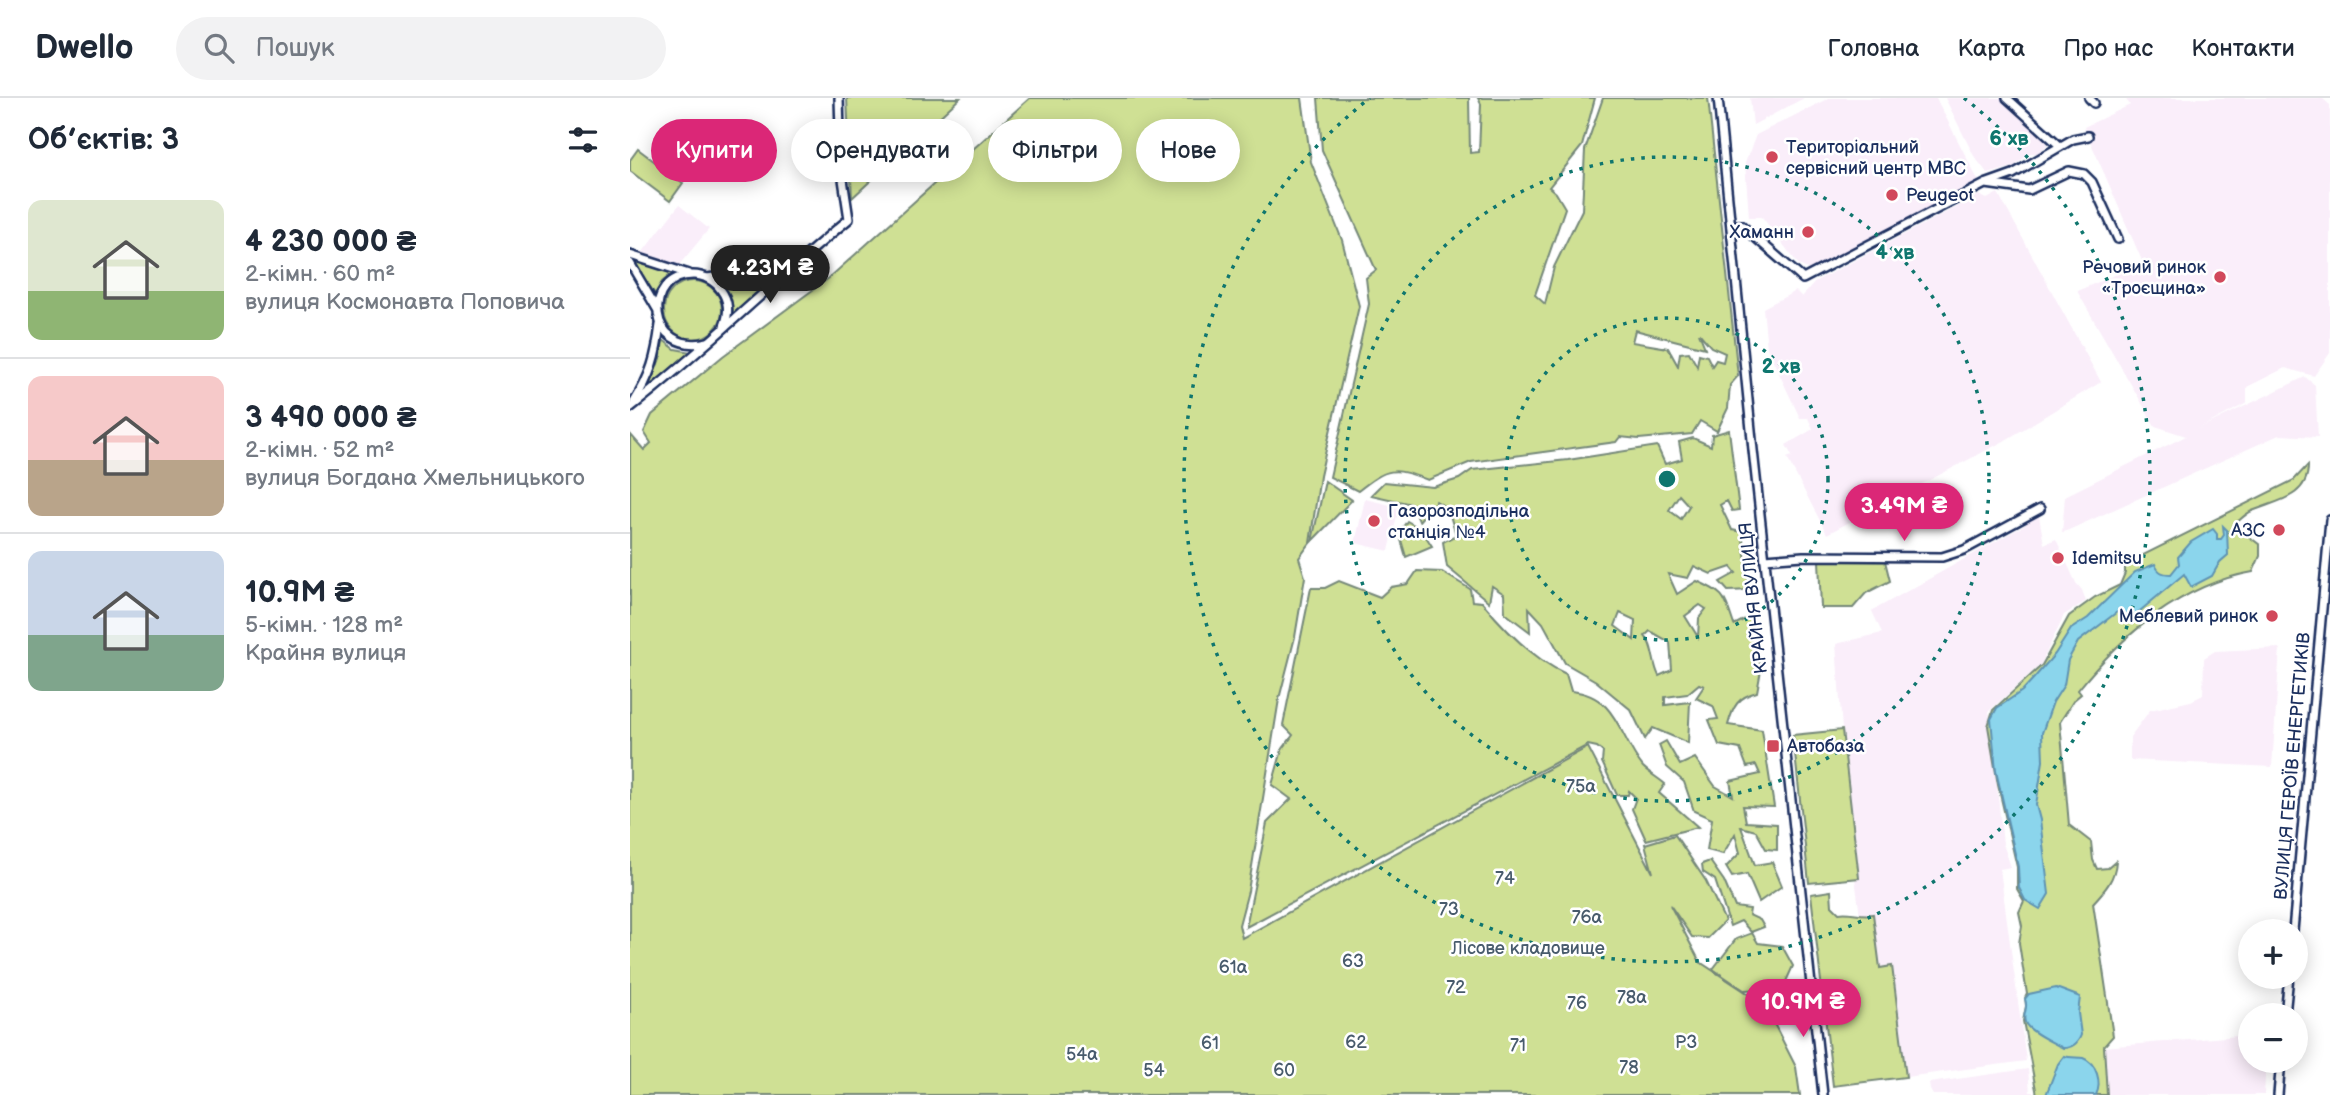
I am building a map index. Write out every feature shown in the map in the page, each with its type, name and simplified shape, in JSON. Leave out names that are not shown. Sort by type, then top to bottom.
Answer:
[{"type":"street","points":[[631,408],[849,219],[841,166],[839,98]]},
{"type":"street","name":"КРАЙНЯ ВУЛИЦЯ","points":[[1718,98],[1823,1095]]},
{"type":"street","points":[[2007,98],[2060,146]]},
{"type":"street","points":[[1731,226],[1741,225],[1803,279],[1985,184],[2013,174],[2060,146],[2088,136]]},
{"type":"street","points":[[1985,184],[2029,190],[2069,171],[2084,174],[2092,182],[2118,239]]},
{"type":"street","points":[[630,255],[707,278],[759,271],[800,259]]},
{"type":"street","points":[[630,263],[657,310],[660,325],[657,355],[631,408]]},
{"type":"street","points":[[657,310],[664,289],[672,281],[693,275]]},
{"type":"street","points":[[707,278],[716,284],[727,303],[728,313],[722,330]]},
{"type":"street","points":[[660,325],[675,341],[686,344],[709,342]]},
{"type":"street","points":[[1765,559],[1803,556],[1840,558],[1952,555],[2040,509]]},
{"type":"street","name":"ВУЛИЦЯ ГЕРОЇВ ЕНЕРГЕТИКІВ","points":[[2294,919],[2330,520]]},
{"type":"street","points":[[2278,1095],[2280,1073]]},
{"type":"shaded area","points":[[1750,98],[1804,98],[1753,125]]},
{"type":"shaded area","points":[[1829,98],[1936,98],[1979,182],[1811,271],[1799,265],[1762,217],[1749,217],[1745,163],[1756,135]]},
{"type":"shaded area","points":[[1945,98],[2001,98],[2044,137],[2048,144],[2038,153],[2030,153],[2013,167],[1988,174],[1974,156]]},
{"type":"shaded area","name":"Речовий ринок «Троєщина»","points":[[2125,98],[2322,98],[2330,105],[2330,353],[2314,376],[2285,368],[2247,387],[2247,403],[2198,429],[2305,377],[2315,385],[2318,437],[2279,435],[2062,533],[2065,496],[2186,436],[2155,426],[2077,291],[2143,263],[2084,127],[2130,105]]},
{"type":"shaded area","points":[[1998,193],[2101,382],[2004,441],[1827,534],[1787,458],[1792,456],[1786,445],[1813,429],[1808,418],[1800,418],[1767,348],[1763,308],[1796,291],[1802,297],[1816,281],[1979,195],[1987,199]]},
{"type":"shaded area","points":[[679,205],[709,229],[679,265],[642,253]]},
{"type":"shaded area","name":"Газорозподільна станція №4","points":[[1365,499],[1399,507],[1389,551],[1355,543]]},
{"type":"shaded area","points":[[2039,516],[2044,544],[2056,539],[2086,601],[2064,615],[2041,664],[1989,711],[2003,844],[2011,867],[2000,869],[2026,1061],[1906,1077],[1892,967],[1880,969],[1873,915],[1860,916],[1855,878],[1859,877],[1842,730],[1836,644],[1882,633],[1872,611],[2025,525],[2030,518]]},
{"type":"shaded area","points":[[2280,648],[2272,767],[2130,760],[2130,737],[2150,710],[2191,701],[2203,695],[2204,658],[2215,651]]},
{"type":"shaded area","points":[[2238,1036],[2238,1073],[2265,1073],[2264,1095],[2100,1095],[2103,1047]]},
{"type":"shaded area","points":[[2028,1069],[2030,1092],[2034,1092],[2034,1095],[1933,1095],[1930,1090],[1929,1083]]},
{"type":"green space","points":[[847,98],[960,98],[937,119],[848,119]]},
{"type":"green space","points":[[1030,98],[1302,98],[1311,162],[1342,240],[1359,306],[1320,476],[1310,543],[1299,558],[1305,577],[1295,637],[1279,699],[1248,891],[1239,925],[1242,938],[1588,747],[1653,873],[1645,844],[1675,835],[1706,881],[1725,921],[1708,938],[1692,937],[1670,905],[1700,962],[1764,1004],[1796,1067],[1800,1095],[630,1095],[630,434],[644,450],[651,443],[644,432],[652,415],[723,356],[829,278],[936,182],[974,182],[974,148],[988,136],[988,182],[1122,182],[1122,119],[1007,119]]},
{"type":"green space","points":[[1318,98],[1469,98],[1470,153],[1479,152],[1481,104],[1478,98],[1595,98],[1582,146],[1549,187],[1565,208],[1535,295],[1545,304],[1554,267],[1582,210],[1585,150],[1603,98],[1708,98],[1738,376],[1730,385],[1728,408],[1717,431],[1700,421],[1692,434],[1639,439],[1620,437],[1616,442],[1471,462],[1428,480],[1398,471],[1391,472],[1377,477],[1358,491],[1330,477],[1369,304],[1366,278],[1376,270],[1322,150]],"holes":[[[1635,330],[1705,348],[1699,333],[1711,347],[1725,353],[1723,362],[1716,360],[1712,366],[1707,356],[1699,354],[1697,366],[1689,352],[1680,353],[1678,366],[1668,348],[1632,342]]]},
{"type":"green space","points":[[638,149],[651,159],[651,182],[683,183],[670,201],[630,171],[630,160]]},
{"type":"green space","points":[[851,182],[869,182],[852,198]]},
{"type":"green space","points":[[631,259],[673,273],[662,282],[655,294]]},
{"type":"green space","points":[[792,264],[734,315],[730,295],[720,281],[753,278]]},
{"type":"green space","points":[[687,281],[699,281],[714,289],[722,304],[722,316],[714,331],[699,339],[687,339],[672,331],[664,316],[664,304],[672,289]]},
{"type":"green space","points":[[663,340],[675,349],[691,352],[648,388],[661,356]]},
{"type":"green space","points":[[1729,430],[1739,510],[1732,511],[1727,501],[1720,505],[1732,530],[1742,532],[1750,590],[1728,591],[1720,582],[1736,573],[1731,567],[1711,574],[1694,566],[1688,578],[1668,574],[1677,594],[1697,581],[1714,589],[1726,602],[1734,625],[1751,616],[1761,670],[1757,692],[1737,703],[1728,725],[1762,730],[1774,807],[1743,806],[1746,822],[1777,824],[1777,850],[1766,849],[1756,831],[1741,827],[1755,865],[1772,862],[1782,886],[1759,902],[1747,874],[1732,877],[1726,867],[1740,853],[1735,834],[1723,854],[1707,850],[1712,819],[1694,811],[1684,782],[1667,767],[1659,745],[1666,741],[1680,765],[1695,758],[1715,786],[1733,796],[1730,781],[1760,774],[1756,765],[1747,767],[1740,749],[1719,745],[1709,720],[1718,719],[1713,706],[1696,698],[1704,686],[1699,684],[1687,694],[1665,697],[1665,705],[1690,702],[1688,743],[1653,728],[1645,739],[1631,710],[1596,681],[1565,663],[1543,623],[1529,608],[1530,632],[1505,613],[1504,594],[1492,586],[1489,602],[1447,567],[1443,542],[1456,535],[1448,509],[1436,501],[1419,521],[1412,504],[1371,495],[1384,482],[1433,487],[1459,479],[1472,470],[1568,460],[1657,446],[1665,464],[1682,459],[1679,442],[1693,438],[1711,446],[1712,435]],"holes":[[[1679,495],[1689,506],[1681,519],[1669,510]],[[1700,605],[1706,609],[1699,618],[1698,637],[1685,616]],[[1620,613],[1635,620],[1634,640],[1615,626]],[[1650,631],[1670,642],[1672,670],[1659,676],[1645,636]]]},
{"type":"green space","points":[[2308,465],[2307,476],[2297,491],[2280,501],[2249,512],[2234,525],[2260,545],[2260,556],[2253,572],[2202,588],[2155,615],[2095,670],[2078,690],[2081,694],[2060,722],[2069,825],[2091,842],[2097,869],[2108,868],[2116,861],[2111,879],[2093,903],[2113,1036],[2104,1046],[2107,1095],[2037,1095],[2023,1021],[2027,994],[2019,943],[2022,926],[2019,912],[2024,901],[2017,889],[2017,867],[1988,726],[1993,710],[2042,665],[2069,616],[2095,597],[2120,585],[2125,564],[2294,480]]},
{"type":"green space","points":[[1325,481],[1352,500],[1312,541]]},
{"type":"green space","points":[[1407,521],[1421,529],[1432,546],[1406,557],[1399,533]]},
{"type":"green space","points":[[1819,560],[1885,561],[1890,581],[1866,593],[1853,608],[1821,608]]},
{"type":"green space","points":[[1417,571],[1442,572],[1470,589],[1472,601],[1482,602],[1520,642],[1542,660],[1566,674],[1571,691],[1599,700],[1616,720],[1643,767],[1665,784],[1659,793],[1698,827],[1646,840],[1632,809],[1636,798],[1629,791],[1628,795],[1617,795],[1602,762],[1603,752],[1588,745],[1246,927],[1267,823],[1291,799],[1272,785],[1282,750],[1293,735],[1283,725],[1311,588],[1325,588],[1339,581],[1380,597],[1391,587],[1408,584]]},
{"type":"green space","points":[[1842,730],[1859,878],[1809,883],[1793,735]]},
{"type":"green space","points":[[1710,861],[1724,881],[1735,907],[1750,909],[1749,915],[1760,920],[1764,927],[1751,932],[1741,921],[1730,926],[1715,880],[1703,872],[1702,864]]},
{"type":"green space","points":[[1831,891],[1832,906],[1839,913],[1873,914],[1880,968],[1892,966],[1906,1077],[1833,1086],[1811,894]]},
{"type":"green space","points":[[1752,933],[1758,943],[1782,946],[1793,966],[1783,988],[1744,990],[1713,969],[1736,939]]},
{"type":"water","points":[[2223,526],[2227,530],[2228,555],[2220,562],[2212,576],[2191,587],[2184,574],[2134,616],[2117,612],[2078,642],[2068,660],[2064,685],[2053,702],[2042,733],[2043,761],[2036,805],[2049,894],[2040,909],[2025,900],[2019,888],[2018,867],[1996,771],[1991,719],[1997,708],[2022,691],[2034,678],[2055,654],[2071,629],[2088,618],[2135,572],[2155,564],[2161,572],[2171,574],[2179,564],[2178,557],[2191,542],[2213,529],[2217,539],[2221,539],[2224,535]]},
{"type":"water","points":[[2056,988],[2080,997],[2078,1013],[2081,1035],[2074,1044],[2066,1048],[2036,1033],[2024,1019],[2025,999],[2029,994]]},
{"type":"water","points":[[2064,1056],[2083,1058],[2092,1064],[2098,1079],[2096,1095],[2046,1095]]},
{"type":"place","name":"Територіальний сервісний центр МВС","points":[[1772,157]]},
{"type":"place","name":"Peugeot","points":[[1892,195]]},
{"type":"place","name":"Хаманн","points":[[1808,232]]},
{"type":"place","name":"Речовий ринок «Троєщина»","points":[[2220,277]]},
{"type":"place","name":"Газорозподільна станція №4","points":[[1374,521]]},
{"type":"place","name":"АЗС","points":[[2279,530]]},
{"type":"place","name":"Idemitsu","points":[[2058,558]]},
{"type":"place","name":"Меблевий ринок","points":[[2272,616]]},
{"type":"place","name":"Автобаза","points":[[1773,746]]},
{"type":"park label","name":"75а","points":[[1581,786]]},
{"type":"park label","name":"74","points":[[1505,878]]},
{"type":"park label","name":"73","points":[[1449,909]]},
{"type":"park label","name":"76а","points":[[1587,917]]},
{"type":"park label","name":"Лісове кладовище","points":[[1528,948]]},
{"type":"park label","name":"63","points":[[1353,961]]},
{"type":"park label","name":"61а","points":[[1233,967]]},
{"type":"park label","name":"72","points":[[1456,987]]},
{"type":"park label","name":"78а","points":[[1632,997]]},
{"type":"park label","name":"76","points":[[1577,1003]]},
{"type":"park label","name":"62","points":[[1356,1042]]},
{"type":"park label","name":"Р3","points":[[1686,1042]]},
{"type":"park label","name":"61","points":[[1210,1043]]},
{"type":"park label","name":"71","points":[[1518,1045]]},
{"type":"park label","name":"54а","points":[[1082,1054]]},
{"type":"park label","name":"78","points":[[1629,1067]]},
{"type":"park label","name":"54","points":[[1154,1070]]},
{"type":"park label","name":"60","points":[[1284,1070]]}]
